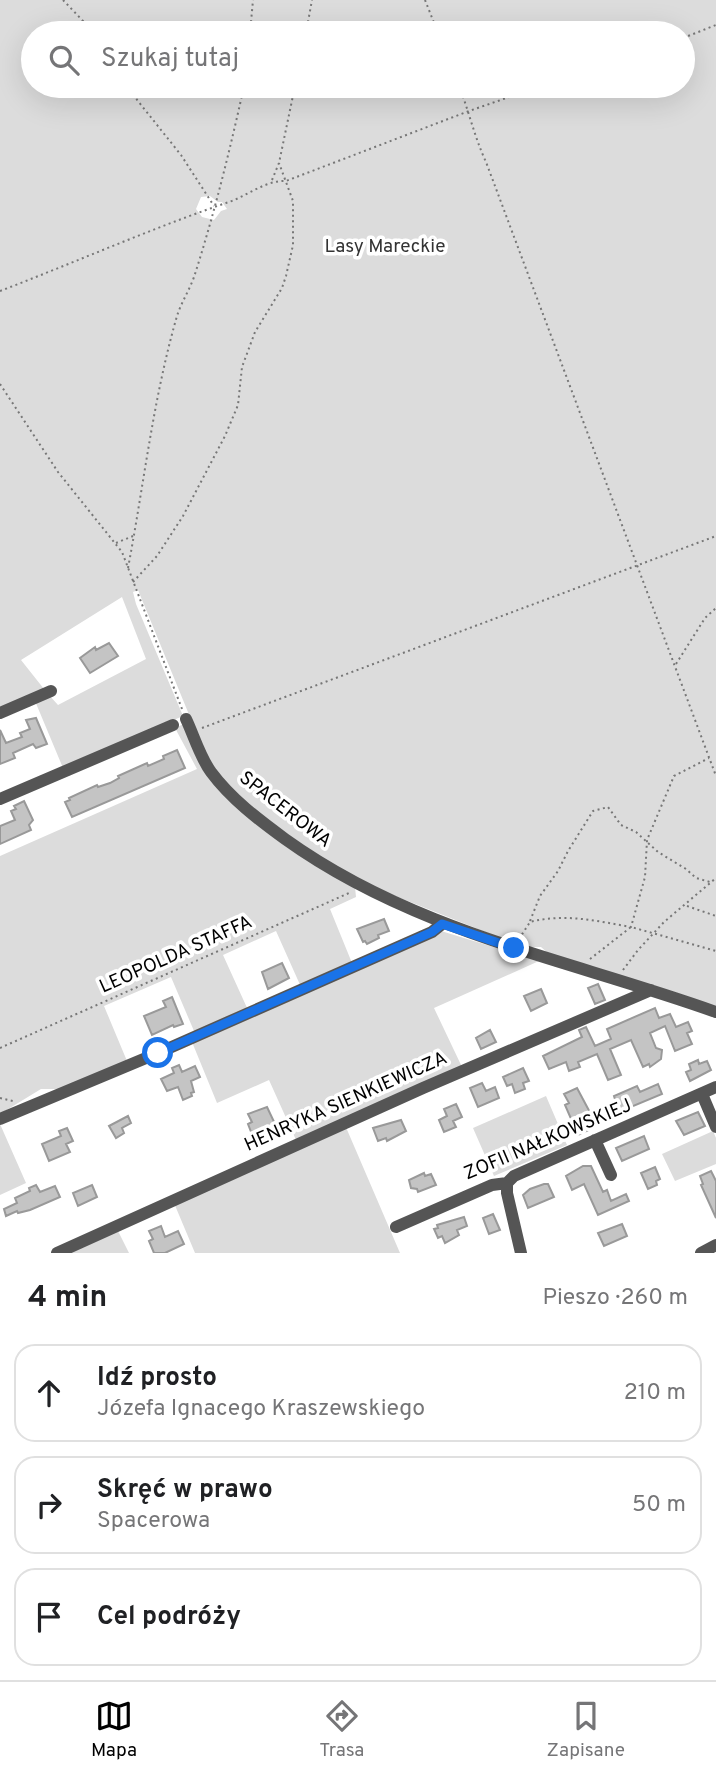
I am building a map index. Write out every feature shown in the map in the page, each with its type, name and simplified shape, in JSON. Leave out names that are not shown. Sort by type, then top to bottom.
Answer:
[{"type":"street","points":[[0,713],[51,691]]},
{"type":"street","points":[[0,800],[173,725]]},
{"type":"street","name":"SPACEROWA","points":[[189,726],[209,769],[228,793],[292,844],[363,887],[442,924],[716,1012]]},
{"type":"street","points":[[0,1119],[158,1053],[432,932],[442,924]]},
{"type":"street","name":"HENRYKA SIENKIEWICZA","points":[[57,1253],[422,1088],[651,990]]},
{"type":"street","name":"ZOFII NAŁKOWSKIEJ","points":[[396,1227],[492,1185],[507,1183],[514,1175],[716,1087]]},
{"type":"street","points":[[702,1094],[716,1127]]},
{"type":"street","points":[[595,1140],[611,1175]]},
{"type":"street","points":[[507,1183],[521,1253]]},
{"type":"street","points":[[702,1253],[716,1245]]},
{"type":"path","points":[[63,0],[82,21]]},
{"type":"path","points":[[251,21],[253,0]]},
{"type":"path","points":[[308,21],[312,0]]},
{"type":"path","points":[[425,0],[434,21]]},
{"type":"path","points":[[695,33],[716,25]]},
{"type":"path","points":[[136,98],[181,155],[214,206]]},
{"type":"path","points":[[128,568],[149,454],[151,423],[178,315],[193,279],[214,206],[241,98]]},
{"type":"path","points":[[272,181],[279,163],[293,98]]},
{"type":"path","points":[[464,98],[473,134],[486,162],[716,776]]},
{"type":"path","points":[[0,291],[242,197],[272,181],[286,181],[506,98]]},
{"type":"path","points":[[133,582],[164,546],[183,516],[225,436],[238,405],[242,367],[255,332],[282,288],[293,245],[294,225],[293,201],[279,163]]},
{"type":"path","points":[[0,384],[58,472],[122,552],[189,726],[716,536]]},
{"type":"path","points":[[115,543],[134,535]]},
{"type":"path","points":[[675,666],[705,618],[716,608]]},
{"type":"path","points":[[579,969],[631,927],[645,877],[646,843],[674,776],[709,758]]},
{"type":"path","points":[[514,948],[530,922],[540,896],[593,811],[608,807],[621,824],[636,832],[646,843],[696,878],[710,882]]},
{"type":"path","points":[[616,979],[654,932],[716,878]]},
{"type":"path","name":"LEOPOLDA STAFFA","points":[[0,1048],[363,887]]},
{"type":"path","points":[[686,905],[716,916]]},
{"type":"path","points":[[530,922],[544,918],[572,917],[654,932],[716,951]]},
{"type":"green space","name":"Lasy Mareckie","points":[[0,0],[716,0],[716,1008],[549,954],[541,947],[523,947],[345,876],[238,798],[208,761],[138,590],[133,592],[136,604],[183,716],[63,768],[35,701],[49,695],[58,705],[146,659],[122,597],[21,660],[44,689],[0,708]],"holes":[[[210,196],[222,202],[227,209],[221,211],[214,220],[202,217],[196,209],[201,197]]]},
{"type":"green space","points":[[186,723],[210,776],[355,887],[356,897],[330,909],[352,963],[301,987],[276,931],[223,955],[248,1010],[194,1031],[171,977],[104,1006],[127,1061],[62,1089],[41,1089],[0,1114],[0,856],[197,769],[175,728]]},
{"type":"green space","points":[[441,931],[539,961],[434,1008],[462,1067],[296,1140],[269,1080],[217,1103],[192,1042]]},
{"type":"green space","points":[[546,1096],[567,1145],[494,1176],[473,1128]]},
{"type":"green space","points":[[0,1124],[26,1183],[0,1195]]},
{"type":"green space","points":[[345,1125],[400,1253],[195,1253],[174,1203]]},
{"type":"green space","points":[[713,1131],[716,1138],[716,1164],[675,1181],[662,1154]]},
{"type":"green space","points":[[118,1231],[129,1253],[68,1253]]},
{"type":"building","points":[[109,643],[118,656],[90,673],[80,658],[95,647],[96,650]]},
{"type":"building","points":[[36,718],[47,744],[36,748],[33,744],[13,753],[15,758],[0,764],[0,730],[6,743],[22,737],[20,733],[30,729],[26,720]]},
{"type":"building","points":[[177,750],[185,768],[72,817],[65,802],[70,800],[69,798],[97,785],[98,787],[110,783],[119,778],[118,776],[147,763],[148,766],[164,759],[163,756]]},
{"type":"building","points":[[24,801],[33,820],[29,825],[31,830],[0,844],[0,826],[15,820],[11,811],[16,809],[14,806]]},
{"type":"building","points":[[384,919],[389,931],[378,935],[379,938],[367,944],[363,942],[357,929]]},
{"type":"building","points":[[282,963],[289,978],[268,989],[262,972]]},
{"type":"building","points":[[598,984],[605,1000],[595,1004],[588,988]]},
{"type":"building","points":[[541,989],[547,1003],[531,1011],[524,996]]},
{"type":"building","points":[[172,997],[183,1024],[173,1025],[152,1035],[144,1016],[166,1007],[163,1001]]},
{"type":"building","points":[[655,1008],[659,1018],[670,1014],[676,1027],[688,1022],[692,1031],[687,1033],[692,1044],[675,1051],[665,1026],[650,1033],[656,1048],[662,1050],[661,1059],[650,1067],[649,1064],[643,1067],[631,1040],[610,1049],[621,1075],[608,1080],[597,1054],[578,1062],[580,1067],[569,1071],[566,1062],[549,1069],[543,1056],[582,1037],[579,1030],[586,1027],[595,1046],[611,1039],[607,1029]]},
{"type":"building","points":[[490,1030],[496,1042],[481,1049],[476,1038]]},
{"type":"building","points":[[698,1060],[699,1064],[707,1061],[711,1070],[690,1081],[686,1072],[691,1070],[689,1064]]},
{"type":"building","points":[[179,1065],[182,1072],[195,1066],[200,1077],[191,1081],[194,1092],[191,1093],[192,1096],[183,1100],[178,1087],[167,1091],[161,1079],[174,1073],[172,1068]]},
{"type":"building","points":[[523,1068],[529,1081],[523,1083],[525,1089],[515,1093],[512,1084],[507,1086],[503,1077]]},
{"type":"building","points":[[482,1083],[486,1091],[495,1087],[499,1098],[478,1107],[470,1088]]},
{"type":"building","points":[[658,1084],[662,1094],[619,1112],[614,1096],[637,1086],[640,1092]]},
{"type":"building","points":[[577,1088],[594,1120],[591,1122],[593,1128],[578,1135],[565,1105],[569,1103],[564,1094]]},
{"type":"building","points":[[456,1104],[462,1117],[453,1121],[456,1127],[444,1132],[439,1120],[447,1116],[444,1109]]},
{"type":"building","points":[[267,1107],[276,1126],[253,1137],[248,1124],[252,1122],[248,1114]]},
{"type":"building","points":[[698,1112],[705,1126],[684,1135],[676,1121]]},
{"type":"building","points":[[128,1116],[131,1123],[122,1128],[124,1133],[116,1138],[109,1126]]},
{"type":"building","points":[[401,1120],[406,1131],[387,1141],[386,1138],[378,1141],[373,1128]]},
{"type":"building","points":[[67,1128],[73,1141],[66,1144],[70,1152],[49,1161],[42,1144],[61,1136],[59,1131]]},
{"type":"building","points":[[644,1136],[649,1149],[622,1161],[616,1148]]},
{"type":"building","points":[[583,1166],[591,1166],[603,1192],[607,1190],[611,1201],[626,1194],[629,1201],[598,1215],[584,1184],[572,1190],[566,1176]]},
{"type":"building","points":[[655,1167],[660,1179],[656,1181],[657,1185],[648,1189],[641,1173]]},
{"type":"building","points":[[711,1171],[716,1181],[716,1218],[701,1185],[700,1176]]},
{"type":"building","points":[[424,1173],[425,1176],[431,1174],[436,1185],[418,1192],[417,1189],[411,1188],[409,1180]]},
{"type":"building","points":[[548,1184],[554,1197],[528,1208],[523,1195]]},
{"type":"building","points":[[36,1185],[40,1192],[55,1186],[60,1197],[30,1210],[17,1211],[6,1216],[4,1209],[17,1203],[15,1198]]},
{"type":"building","points":[[92,1185],[97,1197],[78,1206],[73,1193]]},
{"type":"building","points":[[493,1214],[500,1230],[489,1234],[483,1218]]},
{"type":"building","points":[[464,1217],[467,1226],[457,1230],[459,1235],[445,1243],[442,1236],[438,1238],[434,1229],[438,1228],[437,1225]]},
{"type":"building","points":[[622,1224],[627,1236],[604,1246],[598,1233]]},
{"type":"building","points":[[161,1226],[165,1237],[178,1231],[184,1244],[165,1253],[154,1253],[149,1241],[153,1239],[149,1231]]},
{"type":"route","points":[[158,1053],[432,932],[442,924],[514,948]]}]
